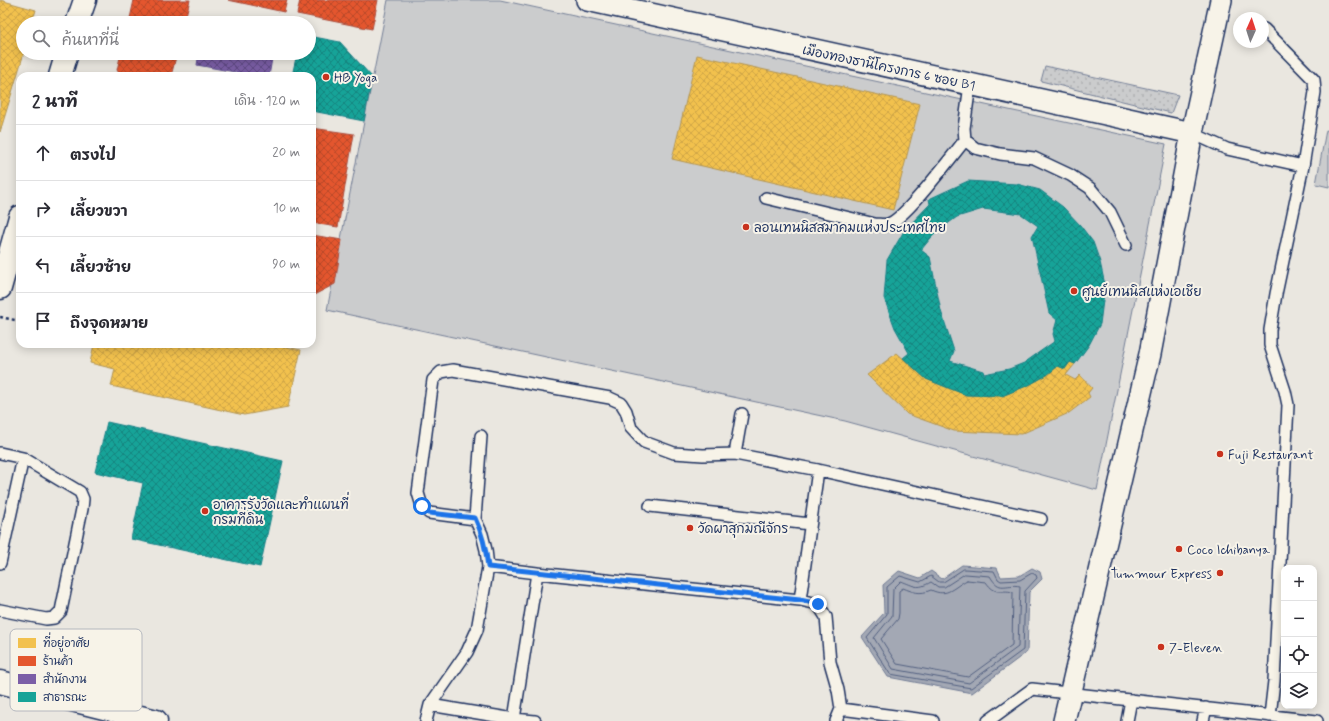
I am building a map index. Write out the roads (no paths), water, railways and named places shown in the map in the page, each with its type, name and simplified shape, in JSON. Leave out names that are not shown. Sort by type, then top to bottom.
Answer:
[{"type":"street","points":[[79,16],[85,0]]},
{"type":"street","name":"เมืองทองธานีโครงการ 6 ซอย B1","points":[[586,0],[1192,133]]},
{"type":"street","points":[[1064,721],[1150,354],[1192,133],[1221,0]]},
{"type":"street","points":[[61,72],[65,60]]},
{"type":"street","points":[[0,288],[6,245],[16,225]]},
{"type":"street","points":[[0,682],[10,684]]},
{"type":"street","points":[[116,711],[156,721]]},
{"type":"lane","points":[[1269,34],[1314,80],[1315,92],[1303,166],[1276,294],[1270,330],[1270,346],[1285,390],[1288,405],[1274,681],[1270,716]]},
{"type":"lane","points":[[766,198],[875,224],[888,224],[898,218],[911,204],[965,140],[964,128],[970,84]]},
{"type":"lane","points":[[1192,133],[1227,149],[1303,166]]},
{"type":"lane","points":[[965,140],[975,148],[1000,154],[1034,158],[1075,178],[1090,188],[1110,212],[1126,245]]},
{"type":"lane","points":[[475,518],[429,513],[422,506],[418,493],[433,380],[441,372],[453,370],[610,398],[621,403],[626,411],[631,428],[644,442],[674,453],[734,454],[818,470],[1041,519]]},
{"type":"lane","points":[[734,454],[742,414]]},
{"type":"lane","points":[[426,721],[430,705],[467,652],[477,630],[488,567],[482,534],[475,518],[480,436]]},
{"type":"lane","points":[[0,454],[23,458],[80,492],[83,499],[61,611],[54,618],[46,619],[0,610]]},
{"type":"lane","points":[[0,563],[23,458]]},
{"type":"lane","points":[[800,600],[818,470]]},
{"type":"lane","points":[[650,506],[810,524]]},
{"type":"lane","points":[[488,567],[800,600],[818,604],[826,617],[830,662],[841,709],[836,721]]},
{"type":"lane","points":[[514,719],[537,573]]},
{"type":"lane","points":[[988,721],[1032,689],[1317,721]]},
{"type":"lane","points":[[1127,721],[1131,700]]},
{"type":"lane","points":[[430,705],[535,721]]},
{"type":"lane","points":[[1203,721],[1206,708]]},
{"type":"lane","points":[[841,709],[933,721]]},
{"type":"water","points":[[962,565],[997,568],[1001,577],[1019,576],[1032,568],[1040,572],[1042,579],[1029,592],[1027,652],[972,693],[888,677],[862,637],[884,613],[883,585],[899,571],[920,578],[931,571],[942,579]]},
{"type":"place","name":"HB Yoga","points":[[326,77]]},
{"type":"place","name":"ลอนเทนนิสสมาคมแห่งประเทศไทย","points":[[746,227]]},
{"type":"place","name":"ศูนย์เทนนิสแห่งเอเชีย","points":[[1074,291]]},
{"type":"place","name":"Fuji Restaurant","points":[[1220,454]]},
{"type":"place","name":"อาคารรังวัดและทำแผนที่ กรมที่ดิน","points":[[205,511]]},
{"type":"place","name":"วัดผาสุกมณีจักร","points":[[690,528]]},
{"type":"place","name":"Coco Ichibanya","points":[[1179,549]]},
{"type":"place","name":"Tummour Express","points":[[1220,573]]},
{"type":"place","name":"7-Eleven","points":[[1161,647]]}]
